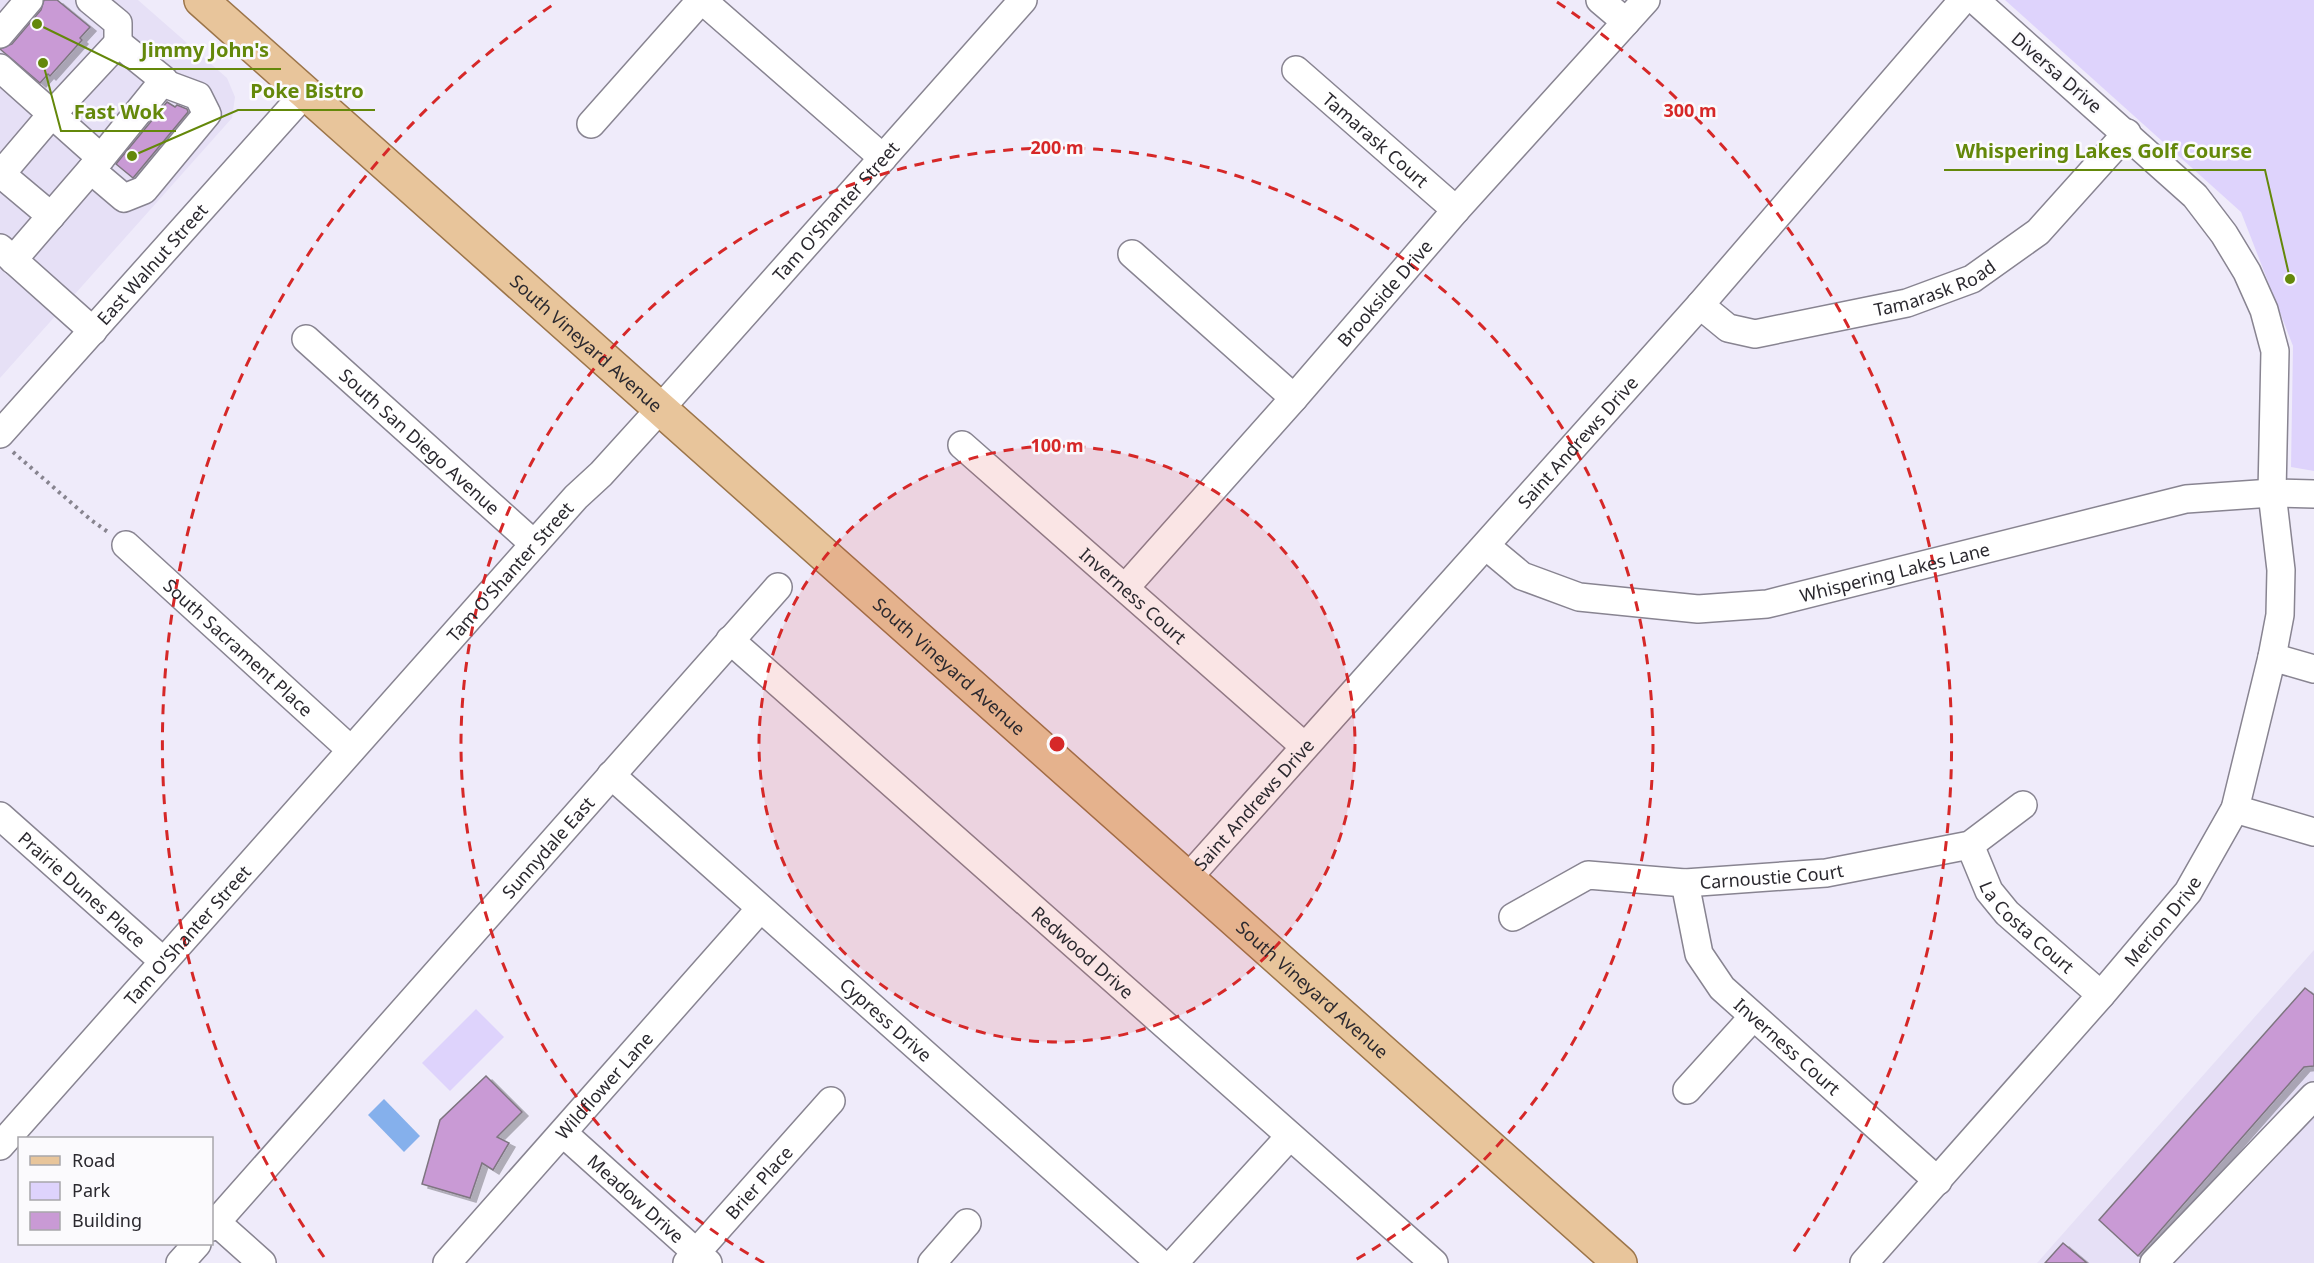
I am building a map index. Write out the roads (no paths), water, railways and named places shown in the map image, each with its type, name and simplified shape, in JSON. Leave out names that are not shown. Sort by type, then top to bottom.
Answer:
[{"type":"main road","name":"South Vineyard Avenue","points":[[201,0],[1620,1263]]},
{"type":"street","points":[[0,33],[29,0]]},
{"type":"street","points":[[51,216],[1,173],[118,43],[118,23],[90,0]]},
{"type":"street","points":[[591,124],[701,0],[883,158]]},
{"type":"street","name":"Tam O'Shanter Street","points":[[0,1146],[534,544],[660,410],[1023,0]]},
{"type":"street","points":[[1600,0],[1626,22]]},
{"type":"street","name":"Brookside Drive","points":[[1125,588],[1294,398],[1456,210],[1646,0]]},
{"type":"street","name":"Saint Andrews Drive","points":[[1187,879],[1700,305],[1963,0]]},
{"type":"street","name":"Diversa Drive","points":[[1975,0],[2127,133],[2195,196],[2224,234],[2247,272],[2265,310],[2275,351],[2272,493]]},
{"type":"street","points":[[118,43],[164,80],[163,83]]},
{"type":"street","points":[[0,69],[52,114],[124,198],[144,190],[207,114],[198,96],[163,83]]},
{"type":"street","name":"Tamarask Court","points":[[1296,70],[1456,210]]},
{"type":"street","points":[[93,331],[7,254],[51,216],[163,83]]},
{"type":"street","name":"East Walnut Street","points":[[4,441],[93,331],[305,93]]},
{"type":"street","name":"Tamarask Road","points":[[1700,305],[1728,328],[1755,334],[1907,303],[1972,279],[2038,232],[2127,133]]},
{"type":"street","points":[[1132,255],[1294,398]]},
{"type":"street","name":"South San Diego Avenue","points":[[306,339],[534,544]]},
{"type":"street","name":"Inverness Court","points":[[962,445],[1304,746]]},
{"type":"street","name":"Whispering Lakes Lane","points":[[1486,546],[1522,576],[1578,597],[1698,609],[1767,604],[2186,499],[2272,493],[2314,494]]},
{"type":"street","name":"Merion Drive","points":[[1864,1263],[2101,995],[2188,892],[2235,809],[2280,615],[2280,570],[2272,493]]},
{"type":"street","name":"South Sacrament Place","points":[[126,545],[351,750]]},
{"type":"street","name":"Sunnydale East","points":[[214,1225],[778,587]]},
{"type":"street","name":"Redwood Drive","points":[[730,640],[1434,1263]]},
{"type":"street","points":[[2272,657],[2314,669]]},
{"type":"street","name":"Cypress Drive","points":[[611,775],[1160,1263]]},
{"type":"street","name":"Carnoustie Court","points":[[1514,917],[1588,875],[1685,883],[1826,873],[1970,845],[2023,805]]},
{"type":"street","points":[[2235,809],[2314,832]]},
{"type":"street","name":"Prairie Dunes Place","points":[[0,816],[163,961]]},
{"type":"street","name":"La Costa Court","points":[[1970,845],[1989,891],[2007,912],[2101,995]]},
{"type":"street","name":"Inverness Court","points":[[1685,883],[1699,954],[1722,988],[1938,1181]]},
{"type":"street","name":"Wildflower Lane","points":[[447,1263],[760,909]]},
{"type":"street","points":[[1687,1090],[1753,1017]]},
{"type":"street","points":[[2154,1263],[2314,1096]]},
{"type":"street","name":"Brier Place","points":[[697,1260],[831,1101]]},
{"type":"street","name":"Meadow Drive","points":[[563,1133],[697,1260]]},
{"type":"street","points":[[1174,1263],[1290,1136]]},
{"type":"street","points":[[932,1263],[967,1223]]},
{"type":"street","points":[[214,1225],[262,1263]]},
{"type":"street","points":[[180,1263],[196,1245]]},
{"type":"water","points":[[384,1099],[420,1136],[404,1152],[368,1115]]},
{"type":"place","name":"Jimmy John's","points":[[37,24]]},
{"type":"place","name":"Fast Wok","points":[[43,63]]},
{"type":"place","name":"Poke Bistro","points":[[132,156]]},
{"type":"place","name":"Whispering Lakes Golf Course","points":[[2290,279]]}]
